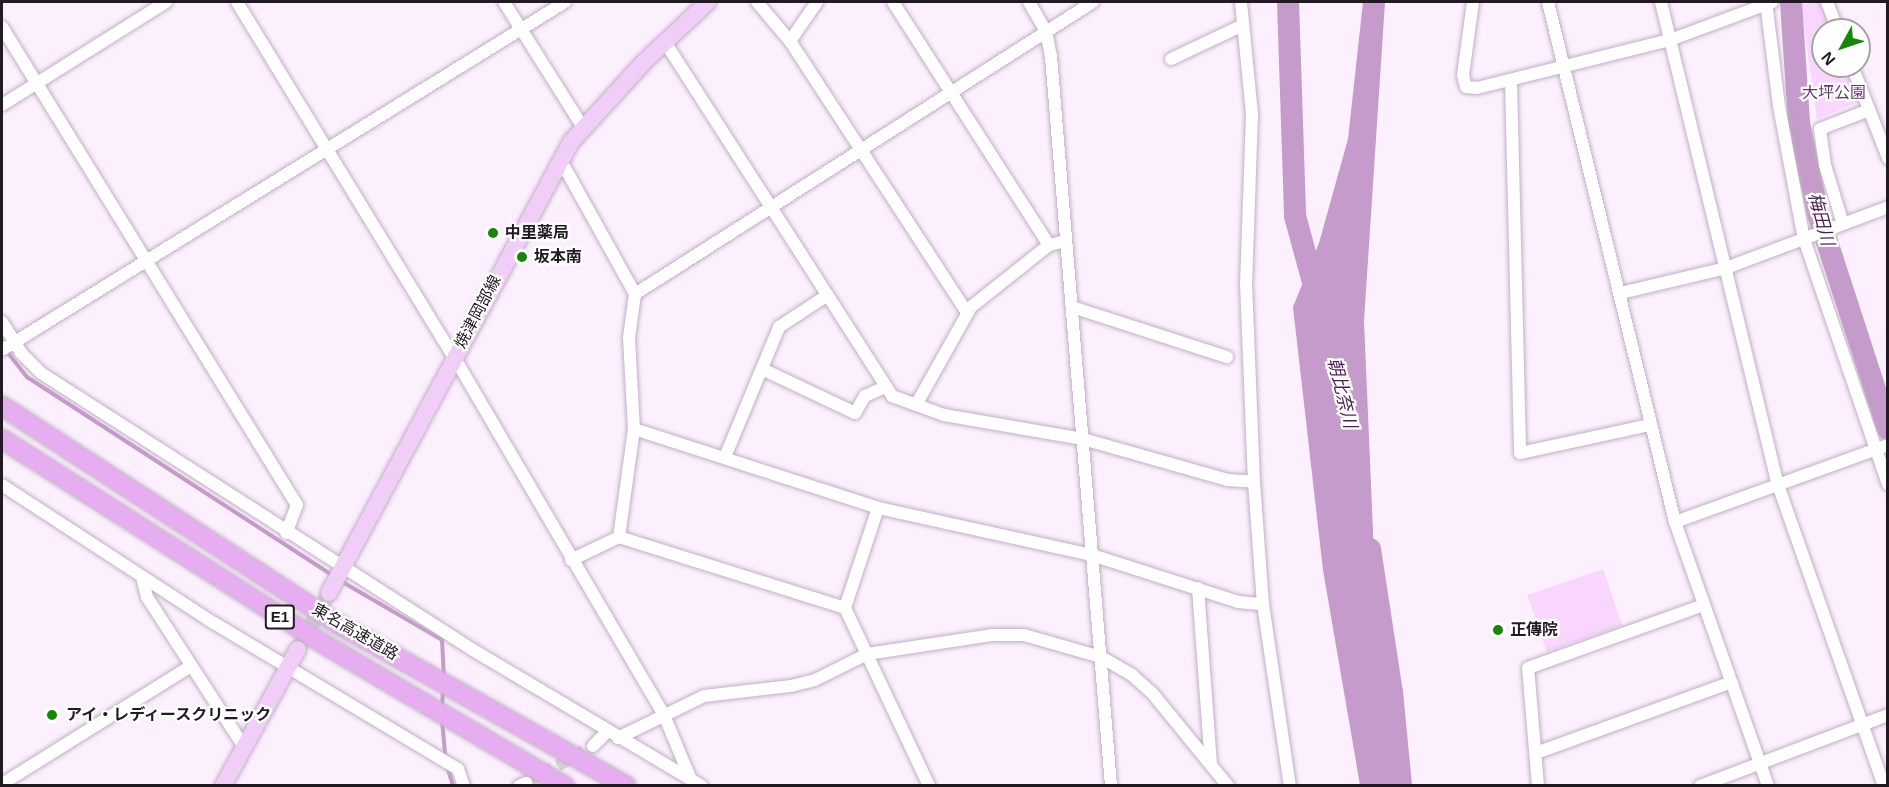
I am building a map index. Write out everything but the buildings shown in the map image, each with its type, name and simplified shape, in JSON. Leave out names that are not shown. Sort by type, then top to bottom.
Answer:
[{"type":"highway","name":"東名高速道路","points":[[2,406],[336,622],[626,786]]},
{"type":"highway","name":"東名高速道路","points":[[2,440],[322,644],[565,786]]},
{"type":"main road","name":"焼津岡部線","points":[[330,593],[454,357],[561,159],[582,126],[708,2]]},
{"type":"main road","points":[[223,786],[298,649]]},
{"type":"street","points":[[2,105],[166,2]]},
{"type":"street","points":[[237,2],[328,147],[454,357],[664,715],[696,783]]},
{"type":"street","points":[[504,2],[582,126]]},
{"type":"street","points":[[2,350],[565,2]]},
{"type":"street","points":[[757,2],[790,41],[967,313]]},
{"type":"street","points":[[790,41],[817,2]]},
{"type":"street","points":[[893,2],[1049,245]]},
{"type":"street","points":[[1029,2],[1046,31],[1072,307],[1111,786]]},
{"type":"street","points":[[635,294],[1093,2]]},
{"type":"street","points":[[1241,2],[1241,26],[1252,114],[1246,283],[1254,482],[1263,604],[1290,786]]},
{"type":"street","points":[[1473,2],[1463,75],[1466,87],[1477,88],[1670,40],[1768,2],[1779,106],[1808,237],[1880,447],[1887,484]]},
{"type":"street","points":[[1548,2],[1621,293],[1650,425],[1675,522],[1768,786]]},
{"type":"street","points":[[1661,2],[1778,485],[1884,786]]},
{"type":"street","points":[[1827,2],[1833,18]]},
{"type":"street","points":[[1171,59],[1241,26]]},
{"type":"street","points":[[2,27],[297,504],[286,533]]},
{"type":"street","points":[[665,42],[892,396],[944,415],[1083,439],[1228,480],[1254,482]]},
{"type":"street","points":[[1857,78],[1887,158]]},
{"type":"street","points":[[1511,81],[1520,453],[1650,425]]},
{"type":"street","points":[[1841,225],[1825,165],[1820,129],[1869,110]]},
{"type":"street","points":[[561,159],[635,294],[629,338],[634,429],[618,537]]},
{"type":"street","points":[[1621,293],[1726,268],[1887,207]]},
{"type":"street","points":[[916,405],[967,313],[1049,245],[1066,241]]},
{"type":"street","points":[[725,458],[779,327],[826,296]]},
{"type":"street","points":[[1072,307],[1227,357]]},
{"type":"street","points":[[2,322],[14,343],[41,374],[286,533],[343,566],[612,735],[696,783]]},
{"type":"street","points":[[762,369],[855,413],[865,396],[885,387]]},
{"type":"street","points":[[634,429],[878,508],[1092,555],[1238,602],[1263,604]]},
{"type":"street","points":[[1675,522],[1880,447]]},
{"type":"street","points":[[2,485],[142,577],[453,767],[464,786]]},
{"type":"street","points":[[878,508],[845,608],[929,786]]},
{"type":"street","points":[[571,560],[618,537],[845,608]]},
{"type":"street","points":[[142,577],[147,597],[244,747]]},
{"type":"street","points":[[1198,588],[1211,764]]},
{"type":"street","points":[[1538,786],[1528,668],[1704,605]]},
{"type":"street","points":[[593,746],[612,735],[664,715],[704,696],[815,680],[867,654],[992,635],[1024,635],[1056,641],[1101,657],[1132,675],[1153,694],[1228,786]]},
{"type":"street","points":[[4,781],[191,666]]},
{"type":"street","points":[[1536,753],[1732,682]]},
{"type":"street","points":[[1700,786],[1864,726],[1887,715]]},
{"type":"green space","name":"大坪公園","points":[[1822,2],[1828,18],[1811,18],[1811,76],[1801,4]]},
{"type":"green space","name":"大坪公園","points":[[1811,78],[1849,78],[1858,102],[1817,119]]},
{"type":"green space","points":[[1603,569],[1623,626],[1547,652],[1527,595]]},
{"type":"water","points":[[1363,2],[1385,2],[1364,321],[1375,578],[1404,785],[1360,785],[1323,570],[1293,307],[1319,243],[1348,139]]},
{"type":"waterway","name":"朝比奈川","points":[[1288,2],[1295,216],[1317,297]]},
{"type":"waterway","name":"梅田川","points":[[1791,2],[1799,123],[1818,214],[1888,429]]},
{"type":"waterway","points":[[5,349],[27,377],[333,576]]},
{"type":"waterway","name":"朝比奈川","points":[[1370,549],[1392,692],[1401,786]]},
{"type":"waterway","points":[[339,580],[442,640],[444,679]]},
{"type":"waterway","points":[[442,709],[443,689]]},
{"type":"waterway","points":[[442,719],[445,756]]},
{"type":"waterway","points":[[447,766],[453,786]]},
{"type":"tunnel","points":[[298,649],[329,593]]},
{"type":"tunnel","points":[[526,783],[593,746]]},
{"type":"place","name":"中里薬局","points":[[493,233]]},
{"type":"place","name":"坂本南","points":[[522,257]]},
{"type":"place","name":"正傳院","points":[[1498,630]]},
{"type":"place","name":"アイ・レディースクリニック","points":[[52,715]]}]
